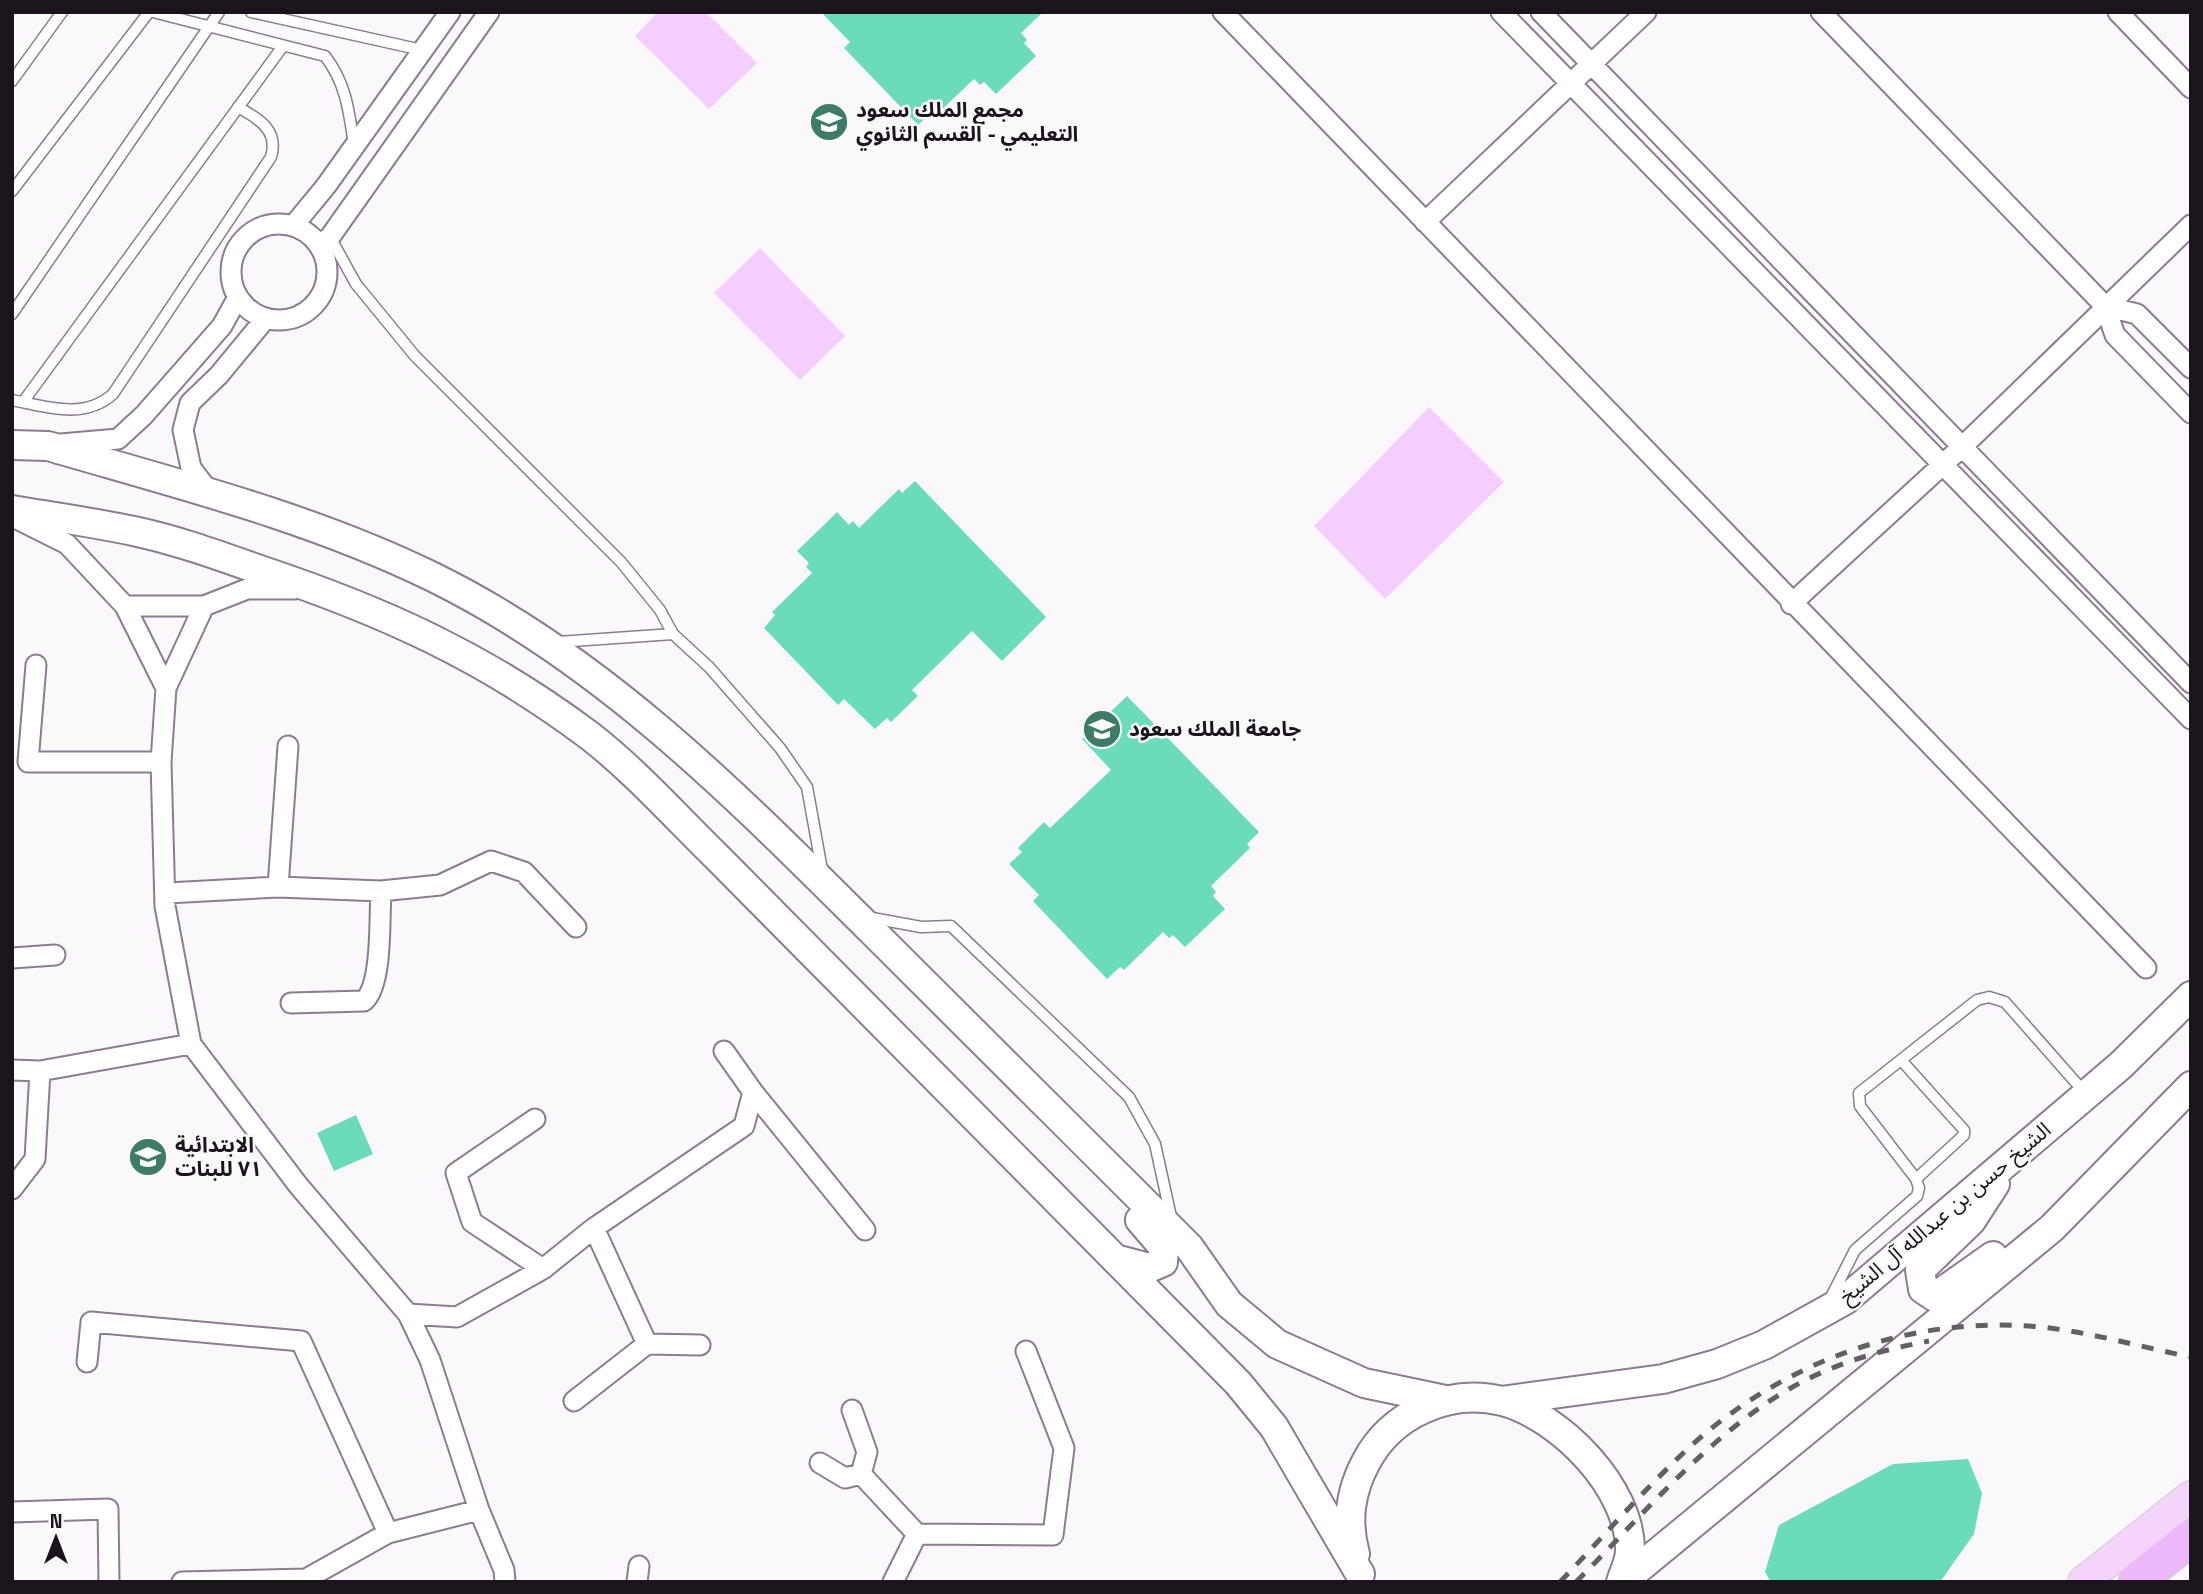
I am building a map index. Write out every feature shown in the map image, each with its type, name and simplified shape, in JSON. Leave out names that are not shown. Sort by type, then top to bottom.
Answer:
[{"type":"highway","points":[[2136,1582],[2191,1538]]},
{"type":"main road","points":[[2083,1582],[2191,1496]]},
{"type":"street","points":[[293,226],[450,12]]},
{"type":"street","points":[[325,241],[293,226],[261,227],[238,246],[231,269],[238,297],[252,312],[266,318],[292,318],[318,300],[327,275],[325,241],[489,12]]},
{"type":"street","points":[[1223,12],[1791,604],[2146,968]]},
{"type":"street","points":[[1501,12],[2191,719]]},
{"type":"street","points":[[1541,12],[2191,683]]},
{"type":"street","points":[[1425,222],[1646,12]]},
{"type":"street","points":[[1821,12],[2105,306],[2115,335],[2191,413]]},
{"type":"street","points":[[2118,12],[2191,88]]},
{"type":"street","points":[[1791,604],[1963,446],[2191,225]]},
{"type":"street","points":[[12,445],[48,446],[118,439],[144,415],[222,326],[238,297]]},
{"type":"street","points":[[2105,306],[2137,314],[2191,368]]},
{"type":"street","points":[[210,494],[191,468],[183,430],[190,403],[219,375],[266,318]]},
{"type":"street","points":[[48,446],[278,513],[366,547],[434,578],[545,643],[657,726],[825,884],[1174,1231],[1189,1247],[1229,1304],[1277,1345],[1364,1383],[1445,1400]]},
{"type":"street","points":[[12,510],[139,532],[364,606],[461,652],[529,693],[591,737],[632,772],[717,857],[1215,1359],[1262,1410],[1362,1578]]},
{"type":"street","points":[[12,517],[67,544],[125,606],[166,688]]},
{"type":"street","points":[[125,606],[204,607],[247,589],[316,589]]},
{"type":"street","points":[[204,607],[166,688],[161,762],[167,893],[165,906],[191,1044],[298,1185],[408,1314],[430,1360],[479,1510],[504,1570],[505,1582]]},
{"type":"street","points":[[36,665],[28,762],[161,762]]},
{"type":"street","points":[[278,887],[288,746]]},
{"type":"street","points":[[167,893],[278,887],[381,891],[440,886],[491,861],[524,872],[576,927]]},
{"type":"street","points":[[291,1003],[364,1001],[369,996],[375,977],[381,891]]},
{"type":"street","points":[[12,958],[55,955]]},
{"type":"street","name":"الشيخ حسن بن عبدالله آل الشيخ","points":[[1362,1578],[1349,1532],[1353,1487],[1373,1448],[1406,1416],[1445,1400],[1502,1401],[1663,1378],[1706,1367],[1764,1345],[1845,1300],[2086,1095],[2191,996]]},
{"type":"street","points":[[12,1070],[40,1071],[191,1044]]},
{"type":"street","points":[[724,1051],[753,1092],[866,1230]]},
{"type":"street","points":[[12,1189],[35,1159],[40,1071]]},
{"type":"street","name":"الشيخ حسن بن عبدالله آل الشيخ","points":[[1621,1582],[2052,1228],[2191,1086]]},
{"type":"street","points":[[408,1314],[457,1317],[543,1269],[594,1228],[744,1126],[753,1092]]},
{"type":"street","points":[[535,1119],[456,1173],[472,1222],[543,1269]]},
{"type":"street","points":[[2009,1161],[1971,1221],[1920,1270],[1923,1289],[1935,1297],[1986,1259],[2052,1228]]},
{"type":"street","points":[[1115,1259],[1149,1268],[1163,1262],[1165,1255],[1160,1242],[1133,1213],[1116,1174]]},
{"type":"street","points":[[594,1228],[647,1343]]},
{"type":"street","points":[[87,1362],[91,1322],[301,1341],[388,1533]]},
{"type":"street","points":[[574,1401],[647,1343],[700,1345]]},
{"type":"street","points":[[861,1475],[917,1534],[1053,1535],[1064,1448],[1026,1351]]},
{"type":"street","name":"الشيخ حسن بن عبدالله آل الشيخ","points":[[1502,1401],[1535,1416],[1572,1441],[1604,1474],[1622,1513],[1630,1552],[1621,1582]]},
{"type":"street","points":[[852,1410],[867,1452],[861,1475]]},
{"type":"street","points":[[820,1463],[845,1478],[861,1475]]},
{"type":"street","points":[[12,1512],[108,1508],[109,1582]]},
{"type":"street","points":[[182,1582],[306,1581],[388,1533],[479,1510]]},
{"type":"street","points":[[893,1582],[917,1534]]},
{"type":"lane","points":[[12,81],[62,12]]},
{"type":"lane","points":[[12,191],[151,12],[325,56],[339,74],[345,90],[354,145]]},
{"type":"lane","points":[[12,314],[212,26],[219,12]]},
{"type":"lane","points":[[251,12],[423,51]]},
{"type":"lane","points":[[293,23],[301,12]]},
{"type":"lane","points":[[23,402],[283,46]]},
{"type":"lane","points":[[12,400],[79,410],[100,405],[113,394],[271,157],[275,144],[268,127],[238,107]]},
{"type":"lane","points":[[325,241],[415,356],[621,562],[660,610],[673,634],[709,667],[780,748],[807,787],[825,884]]},
{"type":"lane","points":[[545,643],[673,634]]},
{"type":"lane","points":[[855,914],[921,928],[951,926],[1129,1097],[1156,1143],[1174,1231]]},
{"type":"lane","points":[[1822,1313],[1855,1250],[1917,1196],[1919,1188],[1916,1179],[1860,1106],[1859,1093],[1977,1000],[1989,996],[2005,1002],[2086,1095]]},
{"type":"lane","points":[[1901,1060],[1965,1130],[1965,1135],[1916,1179]]},
{"type":"shaded area","points":[[658,12],[706,12],[757,63],[709,109],[635,36]]},
{"type":"shaded area","points":[[760,248],[845,336],[800,380],[714,293]]},
{"type":"shaded area","points":[[1429,407],[1504,482],[1385,599],[1314,526]]},
{"type":"building","points":[[821,12],[1043,12],[1021,33],[1027,40],[1024,43],[1036,56],[996,94],[984,82],[980,85],[974,79],[934,117],[931,113],[918,125],[844,48],[850,42]]},
{"type":"building","points":[[915,481],[1046,617],[1002,661],[972,631],[912,690],[918,696],[891,722],[887,718],[875,729],[844,699],[838,705],[764,628],[775,615],[772,612],[812,573],[806,567],[809,563],[797,551],[837,512],[849,525],[853,521],[859,528],[899,489],[902,493]]},
{"type":"building","points":[[1127,696],[1259,832],[1247,844],[1250,848],[1211,886],[1216,892],[1213,896],[1225,909],[1185,947],[1173,935],[1169,938],[1163,932],[1124,970],[1120,967],[1107,979],[1033,901],[1039,895],[1009,864],[1022,852],[1018,848],[1044,822],[1050,828],[1111,770],[1082,739]]},
{"type":"building","points":[[356,1115],[373,1154],[334,1171],[317,1133]]},
{"type":"building","points":[[1968,1459],[1982,1493],[1974,1534],[1940,1582],[1771,1582],[1765,1572],[1779,1525],[1893,1464]]},
{"type":"railway","points":[[1560,1582],[1676,1460],[1730,1414],[1811,1367],[1854,1350],[1945,1328],[1992,1325],[2059,1329],[2191,1357]]},
{"type":"railway","points":[[1576,1582],[1677,1478],[1731,1429],[1760,1408],[1805,1380],[1840,1365],[1929,1341]]},
{"type":"place","name":"مجمع الملك سعود التعليمي - القسم الثانوي","points":[[829,122]]},
{"type":"place","name":"جامعة الملك سعود","points":[[1102,729]]},
{"type":"place","name":"الابتدائية ٧١ للبنات","points":[[148,1157]]}]
